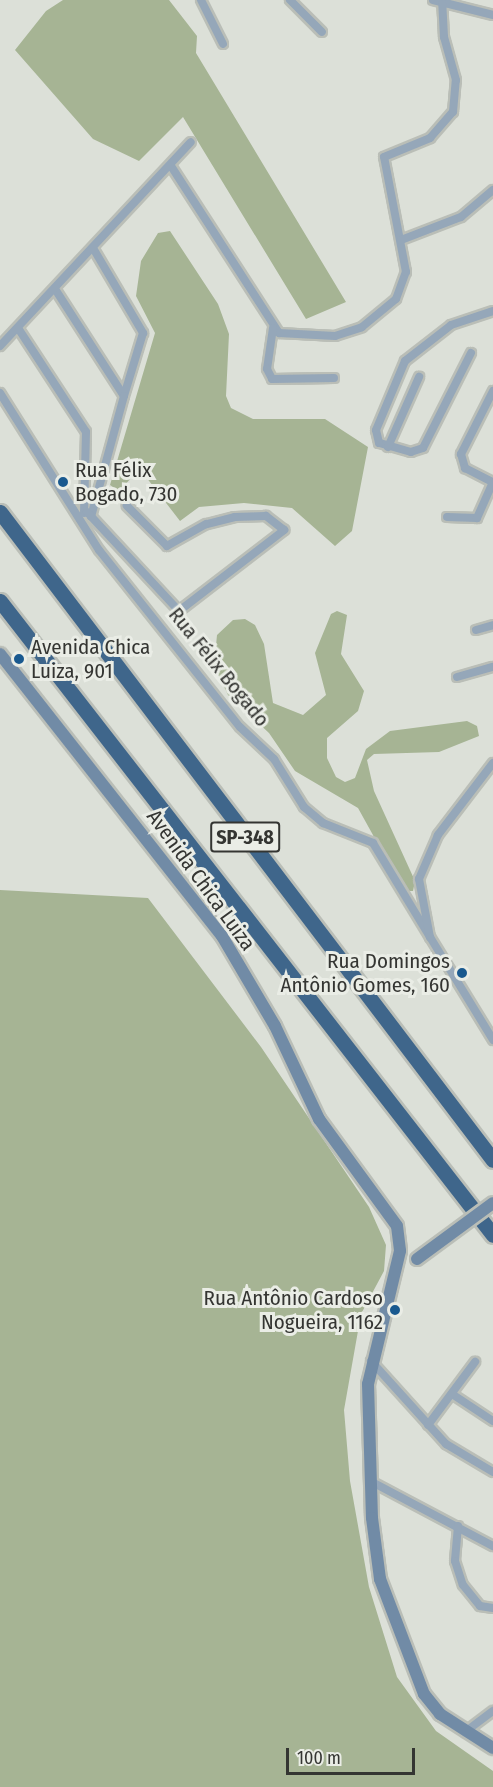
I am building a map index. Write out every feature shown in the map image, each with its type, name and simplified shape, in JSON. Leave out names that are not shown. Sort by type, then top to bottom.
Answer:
[{"type":"highway","name":"SP-348","points":[[0,512],[493,1160]]},
{"type":"highway","name":"SP-348","points":[[0,601],[493,1235]]},
{"type":"main road","name":"Avenida Chica Luiza","points":[[1,657],[227,944],[319,1119],[397,1226],[400,1251],[371,1361],[372,1482],[380,1579],[391,1614],[424,1694],[464,1732],[493,1748]]},
{"type":"main road","points":[[394,1273],[417,1259],[493,1203]]},
{"type":"street","points":[[201,0],[223,44]]},
{"type":"street","points":[[290,0],[322,32]]},
{"type":"street","points":[[433,0],[493,15]]},
{"type":"street","points":[[171,166],[273,328],[298,338],[335,336],[376,318],[405,282],[401,240],[384,157],[430,138],[453,112],[456,80],[444,37],[442,4]]},
{"type":"street","points":[[0,346],[55,290],[191,142]]},
{"type":"street","points":[[401,240],[461,217],[493,190]]},
{"type":"street","points":[[89,514],[143,333],[93,248]]},
{"type":"street","points":[[55,290],[124,396]]},
{"type":"street","points":[[471,353],[423,448],[411,453],[379,443],[376,430],[395,376],[430,340],[459,321],[493,312]]},
{"type":"street","points":[[18,328],[86,432],[89,514],[179,611],[284,530],[266,516],[234,517],[206,524],[167,546],[127,506]]},
{"type":"street","points":[[273,328],[267,369],[272,380],[334,378]]},
{"type":"street","points":[[388,447],[419,377]]},
{"type":"street","points":[[447,517],[477,518],[493,482],[465,468],[461,454],[493,391]]},
{"type":"street","name":"Rua Félix Bogado","points":[[0,393],[78,518],[218,701],[274,759],[304,807],[323,823],[374,843],[493,1040]]},
{"type":"street","points":[[78,518],[89,514]]},
{"type":"street","points":[[476,630],[493,625]]},
{"type":"street","points":[[457,677],[493,667]]},
{"type":"street","points":[[430,937],[419,890],[424,864],[438,835],[493,763]]},
{"type":"street","points":[[371,1361],[446,1444],[493,1472]]},
{"type":"street","points":[[428,1425],[475,1362]]},
{"type":"street","points":[[452,1394],[493,1421]]},
{"type":"street","points":[[372,1482],[493,1546]]},
{"type":"street","points":[[458,1526],[458,1573],[475,1602],[493,1608]]},
{"type":"street","points":[[464,1732],[493,1711]]},
{"type":"green space","points":[[63,0],[169,0],[197,36],[196,53],[346,302],[306,319],[183,117],[139,161],[93,139],[15,50],[46,11]]},
{"type":"green space","points":[[170,231],[218,304],[229,334],[226,396],[231,408],[253,419],[325,419],[368,447],[352,531],[335,546],[292,508],[244,503],[199,507],[180,521],[146,477],[135,474],[119,491],[110,485],[155,333],[136,296],[141,261],[158,233]]},
{"type":"green space","points":[[337,611],[347,615],[341,654],[364,691],[358,711],[327,738],[327,758],[336,777],[345,782],[355,778],[366,749],[390,731],[467,721],[477,726],[479,736],[439,752],[374,754],[367,760],[374,791],[415,881],[413,891],[404,891],[358,808],[295,771],[269,733],[228,695],[214,666],[217,635],[233,620],[245,619],[255,625],[264,644],[273,703],[303,715],[326,695],[315,653],[331,614]]},
{"type":"green space","points":[[0,890],[148,898],[261,1047],[369,1207],[386,1245],[384,1271],[361,1314],[344,1410],[350,1481],[369,1587],[397,1677],[436,1731],[493,1771],[493,1787],[0,1787]]},
{"type":"place","name":"Rua Félix Bogado, 730","points":[[63,482]]},
{"type":"place","name":"Avenida Chica Luiza, 901","points":[[19,659]]},
{"type":"place","name":"Rua Domingos Antônio Gomes, 160","points":[[462,973]]},
{"type":"place","name":"Rua Antônio Cardoso Nogueira, 1162","points":[[395,1310]]}]
